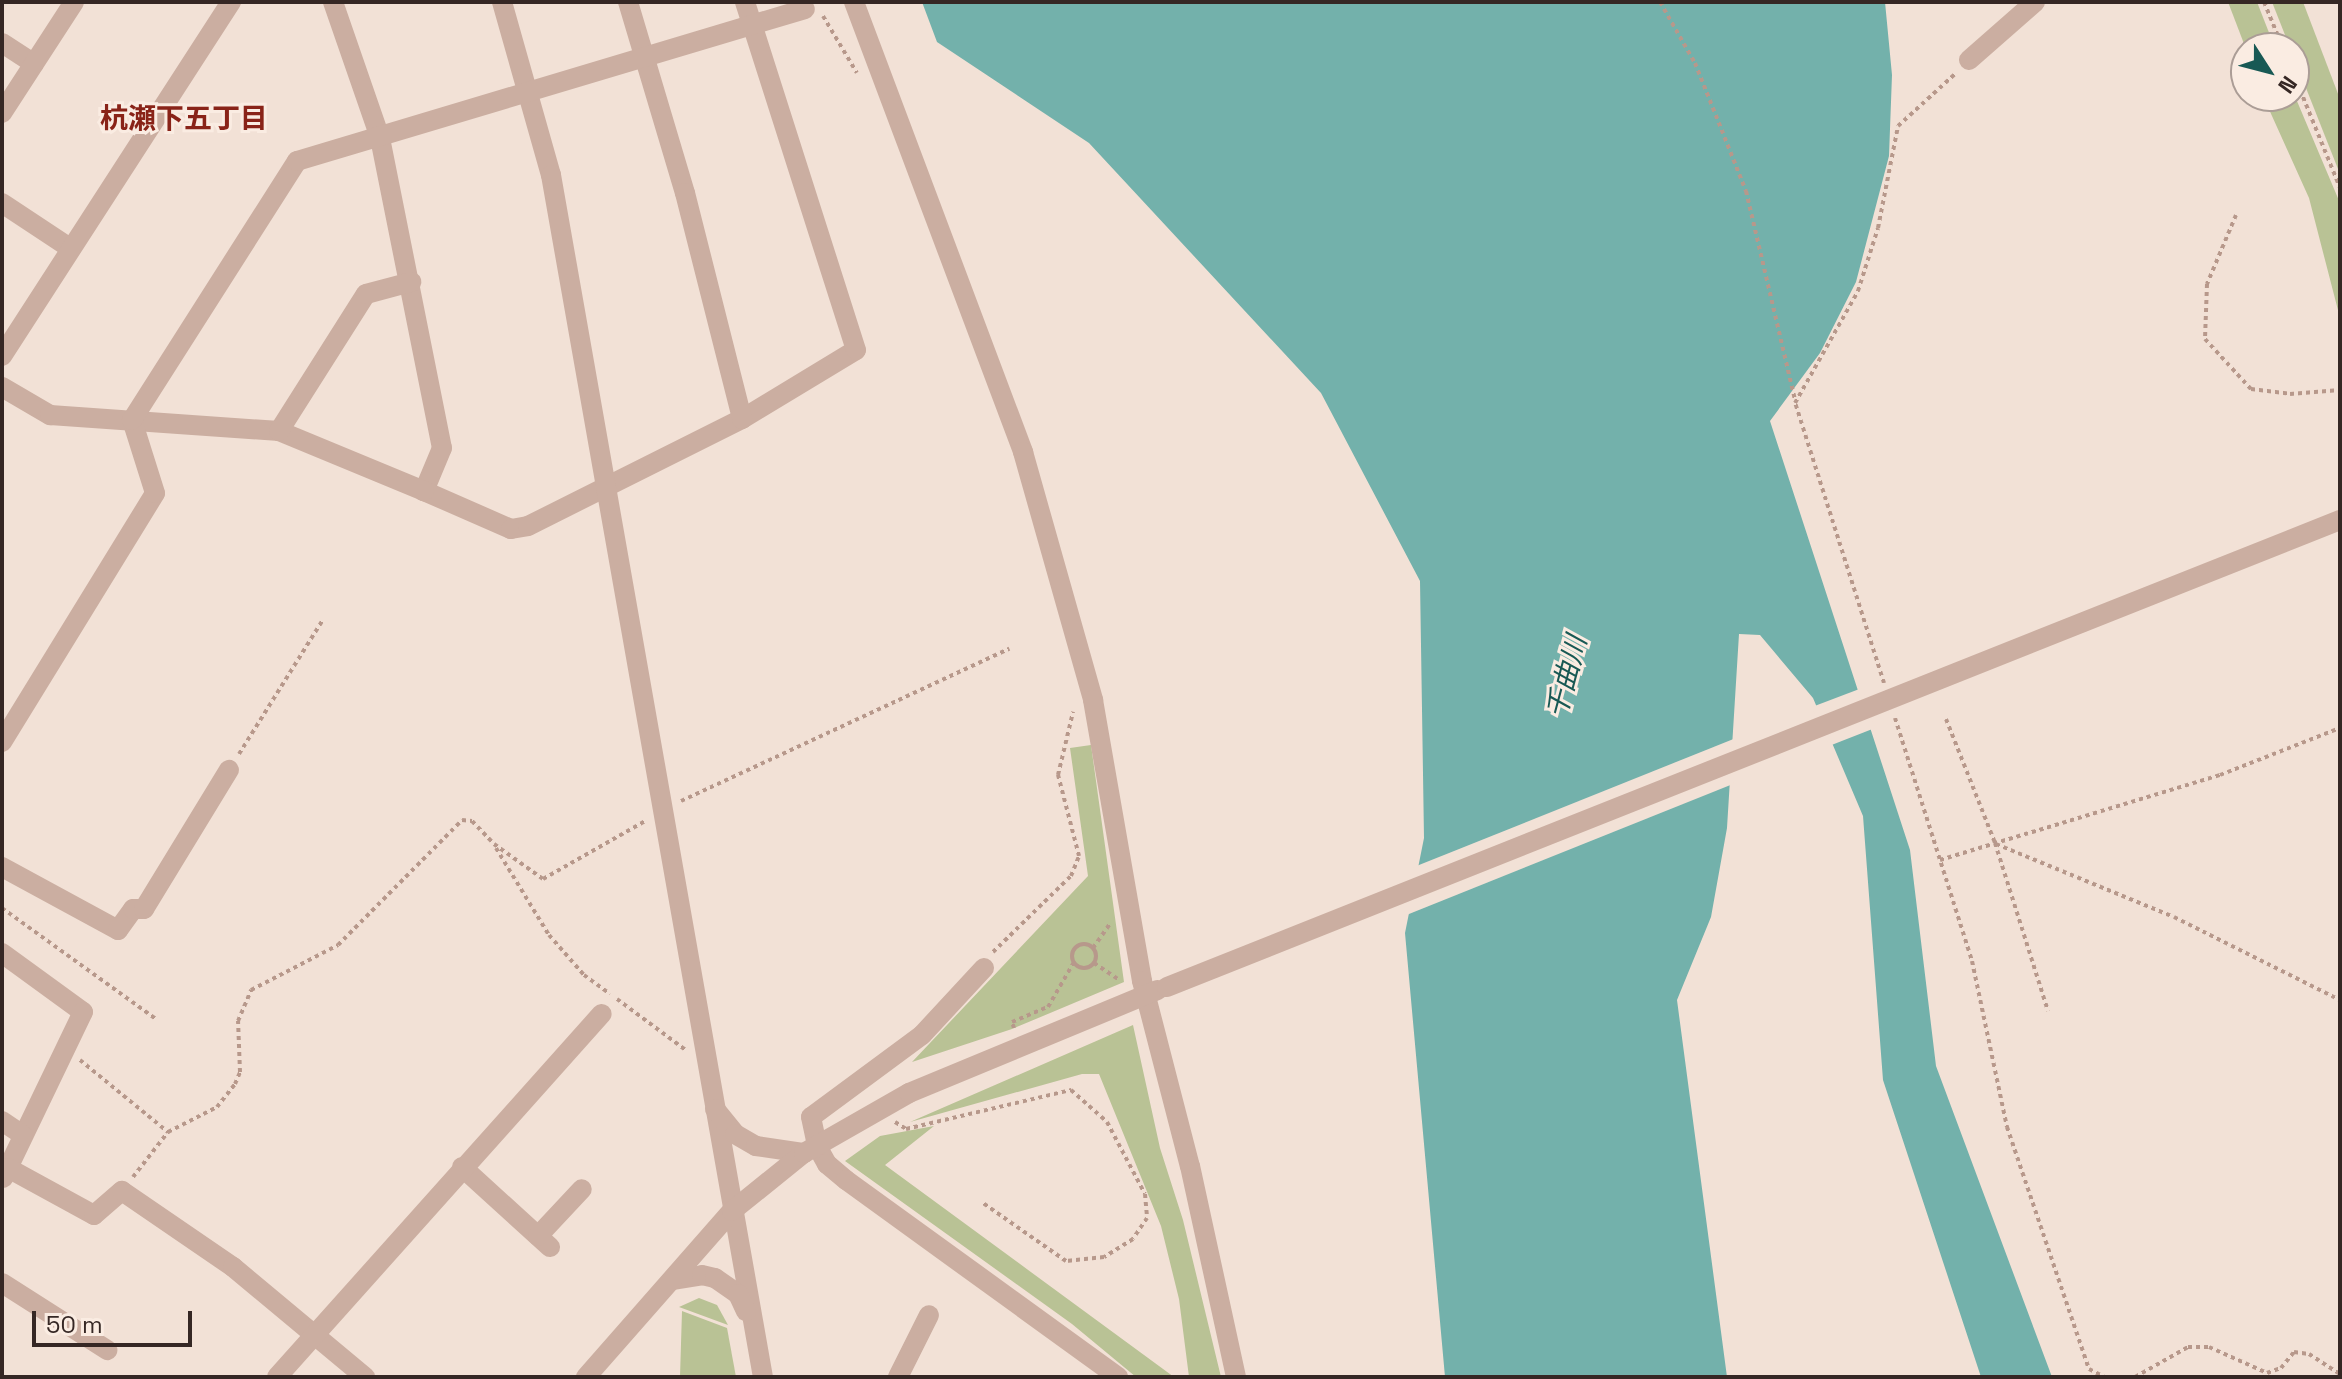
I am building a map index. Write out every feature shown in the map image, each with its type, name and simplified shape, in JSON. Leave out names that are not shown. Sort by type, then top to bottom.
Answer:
[{"type":"street","points":[[2,113],[74,2]]},
{"type":"street","points":[[2,356],[231,2]]},
{"type":"street","points":[[333,2],[380,138],[442,448],[424,491]]},
{"type":"street","points":[[502,2],[531,91],[551,175],[664,809],[704,1058],[763,1377]]},
{"type":"street","points":[[628,2],[647,58],[742,419]]},
{"type":"street","points":[[2,387],[50,415],[279,431],[511,529],[528,526],[742,419],[856,350],[745,2]]},
{"type":"street","points":[[854,2],[1023,452],[1087,679],[1146,995],[1190,1166],[1236,1377]]},
{"type":"street","points":[[1969,60],[2035,2]]},
{"type":"street","points":[[2,742],[155,493],[132,420],[297,161],[805,9]]},
{"type":"street","points":[[2,43],[34,64]]},
{"type":"street","points":[[2,203],[70,248]]},
{"type":"street","points":[[279,431],[366,294],[411,282]]},
{"type":"street","points":[[586,1377],[732,1211],[810,1150],[883,1108],[1146,995],[2340,520]]},
{"type":"street","points":[[2,867],[118,930],[133,909],[144,909],[229,770]]},
{"type":"street","points":[[2,953],[83,1012],[5,1174],[94,1215],[122,1191],[233,1267],[365,1377]]},
{"type":"street","points":[[810,1150],[811,1117],[922,1035],[984,968]]},
{"type":"street","points":[[277,1377],[311,1335],[601,1014]]},
{"type":"street","points":[[715,1109],[735,1134],[756,1146],[810,1150],[846,1180],[1118,1377]]},
{"type":"street","points":[[2,1121],[23,1135]]},
{"type":"street","points":[[462,1167],[544,1242],[582,1189]]},
{"type":"street","points":[[672,1280],[702,1275],[729,1286],[754,1325]]},
{"type":"street","points":[[2,1283],[107,1350]]},
{"type":"street","points":[[898,1377],[929,1315]]},
{"type":"path","points":[[1660,2],[1695,63],[1746,191],[1795,403],[1887,695]]},
{"type":"path","points":[[2264,2],[2276,32]]},
{"type":"path","points":[[805,9],[815,6],[822,13],[860,78]]},
{"type":"path","points":[[1795,403],[1858,291],[1878,228],[1898,126],[1969,60]]},
{"type":"path","points":[[2309,112],[2340,188]]},
{"type":"path","points":[[2236,215],[2207,284],[2205,339],[2251,389],[2290,394],[2340,390]]},
{"type":"path","points":[[229,770],[322,621]]},
{"type":"path","points":[[122,1191],[168,1132],[217,1107],[235,1084],[240,1072],[238,1021],[251,990],[338,945],[462,820],[472,821],[494,844],[543,879],[554,877],[664,809],[1009,649]]},
{"type":"path","points":[[984,968],[989,957],[1071,876],[1079,856],[1058,775],[1077,693],[1087,679]]},
{"type":"path","points":[[1892,710],[1972,961],[2007,1127],[2089,1369],[2105,1377]]},
{"type":"path","points":[[1946,719],[1995,843],[2048,1011]]},
{"type":"path","points":[[1940,860],[2220,775],[2340,728]]},
{"type":"path","points":[[1995,843],[2174,917],[2340,1000]]},
{"type":"path","points":[[494,844],[549,935],[584,975],[682,1049],[704,1058]]},
{"type":"path","points":[[2,908],[156,1019]]},
{"type":"path","points":[[1094,963],[1093,948],[1110,924]]},
{"type":"path","points":[[1017,1035],[1012,1022],[1048,1007],[1074,962],[1077,947],[1093,948]]},
{"type":"path","points":[[1074,962],[1083,968],[1094,963]]},
{"type":"path","points":[[1094,963],[1118,979]]},
{"type":"path","points":[[66,1048],[168,1132]]},
{"type":"path","points":[[883,1108],[906,1129],[1071,1090],[1107,1122],[1145,1194],[1147,1218],[1133,1239],[1104,1257],[1066,1261],[983,1203]]},
{"type":"path","points":[[2135,1377],[2188,1347],[2209,1347],[2267,1373],[2281,1368],[2294,1352],[2309,1354],[2340,1374]]},
{"type":"green space","points":[[2228,2],[2257,2],[2269,32],[2239,32]]},
{"type":"green space","points":[[2272,2],[2303,2],[2340,99],[2340,174],[2310,98],[2310,32],[2284,32]]},
{"type":"green space","points":[[2270,112],[2302,112],[2340,203],[2340,318],[2309,198]]},
{"type":"green space","points":[[1091,745],[1124,982],[1012,1029],[912,1062],[1088,876],[1070,748]]},
{"type":"green space","points":[[1133,1025],[1160,1148],[1183,1220],[1221,1377],[1189,1377],[1179,1299],[1161,1226],[1099,1074],[1082,1074],[910,1122]]},
{"type":"green space","points":[[934,1126],[885,1165],[1174,1377],[1136,1377],[1072,1324],[845,1161],[880,1136]]},
{"type":"green space","points":[[699,1298],[717,1305],[728,1325],[679,1307]]},
{"type":"green space","points":[[682,1311],[727,1328],[736,1377],[680,1377]]},
{"type":"water","name":"千曲川","points":[[922,2],[1885,2],[1892,75],[1889,156],[1856,282],[1820,353],[1770,421],[1910,850],[1936,1066],[2052,1377],[1981,1377],[1883,1080],[1863,816],[1813,698],[1760,635],[1739,634],[1727,828],[1711,917],[1677,1000],[1727,1377],[1445,1377],[1405,933],[1424,838],[1420,581],[1321,393],[1089,143],[937,42]]},
{"type":"pier","points":[[1862,688],[1875,728],[1829,746],[1812,707]]},
{"type":"pier","points":[[1736,738],[1733,784],[1404,916],[1414,867]]},
{"type":"district","name":"杭瀬下五丁目","points":[[184,118]]}]
